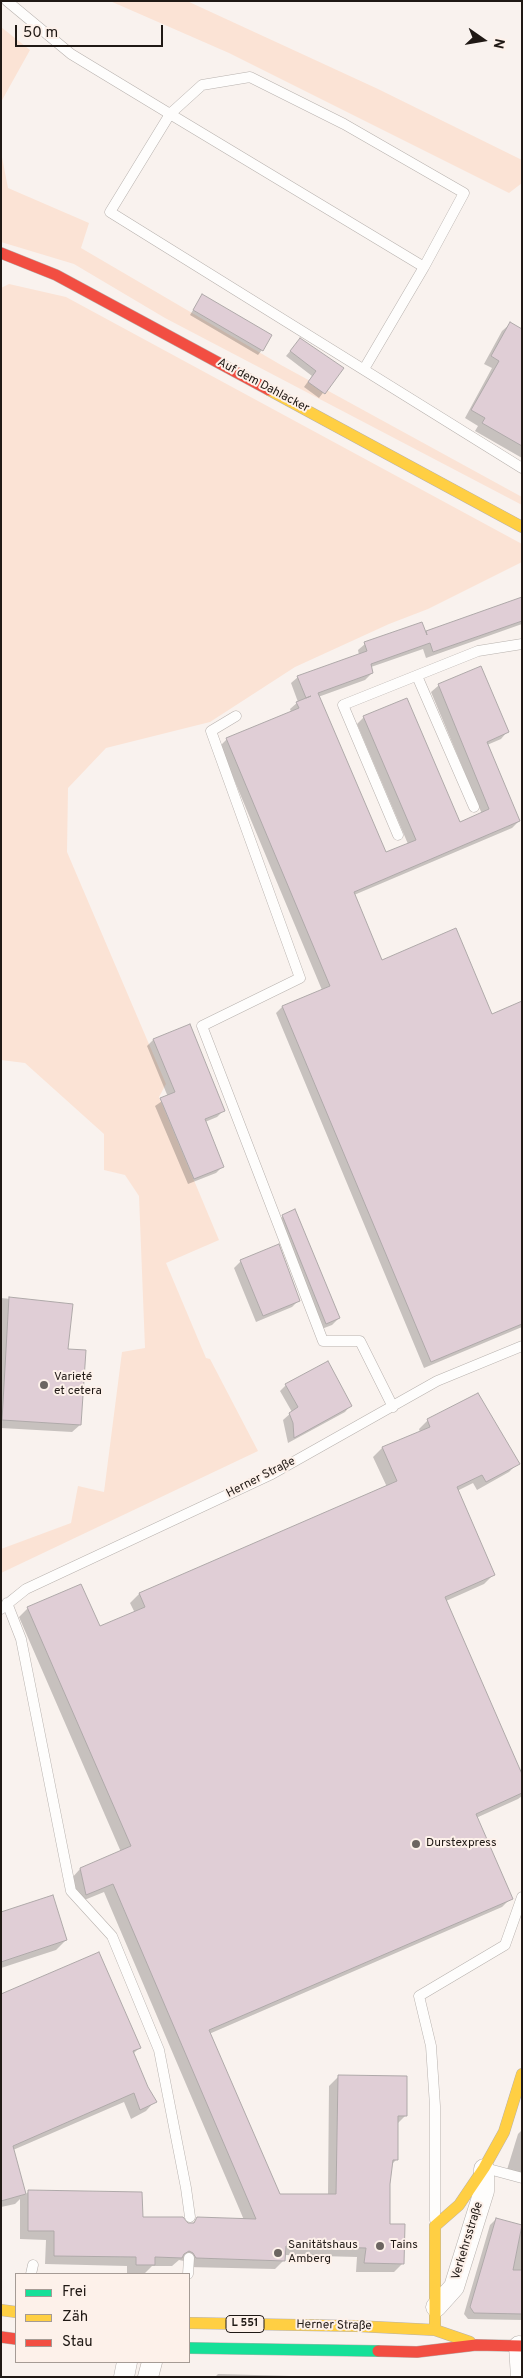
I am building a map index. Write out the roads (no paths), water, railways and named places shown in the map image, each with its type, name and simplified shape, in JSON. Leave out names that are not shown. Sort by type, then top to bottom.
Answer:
[{"type":"street","name":"Auf dem Dahlacker","points":[[1,253],[56,275],[522,527]]},
{"type":"street","name":"Verkehrsstraße","points":[[435,2330],[435,2226],[459,2205],[484,2168],[504,2132],[522,2074]]},
{"type":"street","name":"Verkehrsstraße","points":[[436,2308],[454,2287],[484,2191],[484,2168]]},
{"type":"street","points":[[1,2310],[15,2312]]},
{"type":"street","name":"Herner Straße","points":[[190,2323],[356,2326],[435,2330],[476,2345]]},
{"type":"street","name":"L 551","points":[[375,2351],[435,2330]]},
{"type":"street","points":[[1,2337],[15,2339]]},
{"type":"street","name":"Herner Straße","points":[[190,2348],[416,2352],[476,2345],[520,2346]]},
{"type":"street","points":[[520,2346],[521,2377]]},
{"type":"street","points":[[124,2377],[127,2363]]},
{"type":"street","points":[[148,2377],[152,2363]]},
{"type":"lane","points":[[7,1],[71,54],[424,267]]},
{"type":"lane","points":[[364,369],[424,267],[464,193],[344,124],[250,77],[202,85],[170,114],[110,212],[364,369],[419,406],[522,468]]},
{"type":"lane","points":[[398,835],[343,705],[478,651],[522,644]]},
{"type":"lane","points":[[417,676],[474,806]]},
{"type":"lane","points":[[236,716],[211,730],[300,978],[202,1026],[323,1341],[360,1341],[393,1407]]},
{"type":"lane","name":"Herner Straße","points":[[4,1606],[26,1589],[272,1474],[437,1382],[522,1346]]},
{"type":"lane","points":[[4,1606],[21,1639],[71,1891],[112,1936],[159,2050],[190,2217]]},
{"type":"lane","points":[[435,2226],[435,2106],[432,2046],[420,1996],[505,1945],[522,1897]]},
{"type":"lane","points":[[484,2168],[522,2178]]},
{"type":"lane","points":[[189,2258],[189,2273]]},
{"type":"place","name":"Varieté et cetera","points":[[44,1385]]},
{"type":"place","name":"Durstexpress","points":[[416,1844]]},
{"type":"place","name":"Tains","points":[[380,2246]]},
{"type":"place","name":"Sanitätshaus Amberg","points":[[278,2253]]}]
